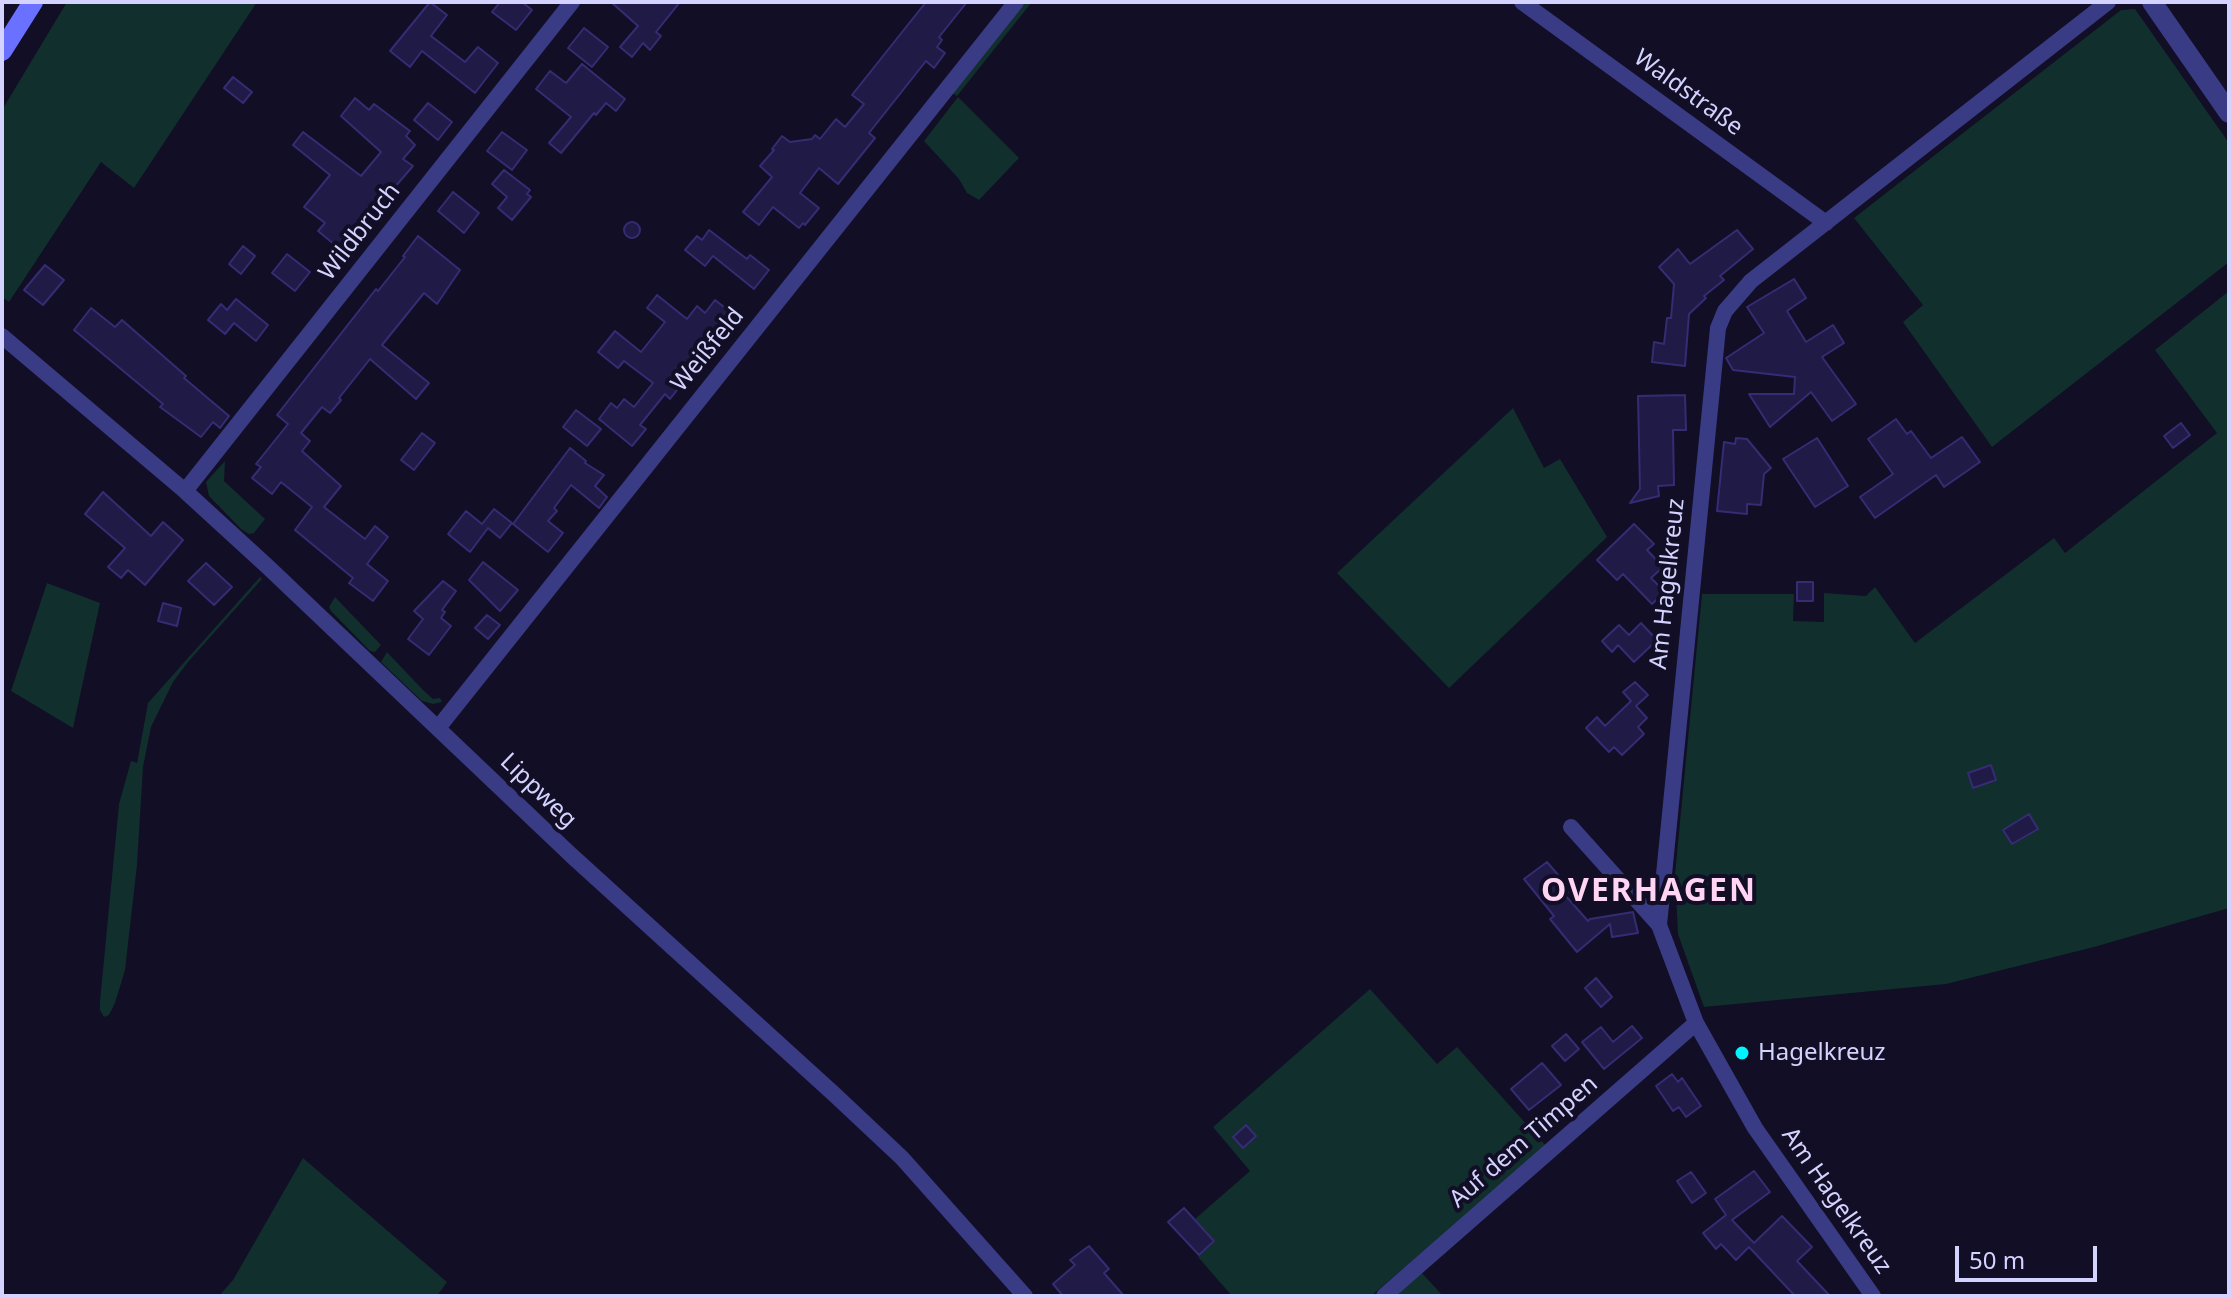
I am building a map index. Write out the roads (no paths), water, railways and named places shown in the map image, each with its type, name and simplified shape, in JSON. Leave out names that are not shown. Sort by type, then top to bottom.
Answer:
[{"type":"main road","points":[[2,51],[33,2]]},
{"type":"street","name":"Wildbruch","points":[[185,491],[572,2]]},
{"type":"street","name":"Weißfeld","points":[[438,728],[1016,2]]},
{"type":"street","name":"Waldstraße","points":[[1522,2],[1826,223]]},
{"type":"street","name":"Am Hagelkreuz","points":[[1873,1296],[1755,1128],[1696,1023],[1659,925],[1718,328],[1736,296],[2108,2]]},
{"type":"street","points":[[2152,2],[2229,113]]},
{"type":"street","name":"Lippweg","points":[[2,336],[185,491],[571,855],[902,1158],[1025,1296]]},
{"type":"street","points":[[1571,827],[1659,925]]},
{"type":"street","name":"Auf dem Timpen","points":[[1384,1296],[1696,1023]]},
{"type":"place","name":"Hagelkreuz","points":[[1742,1053]]},
{"type":"district","name":"OVERHAGEN","points":[[1649,892]]}]
